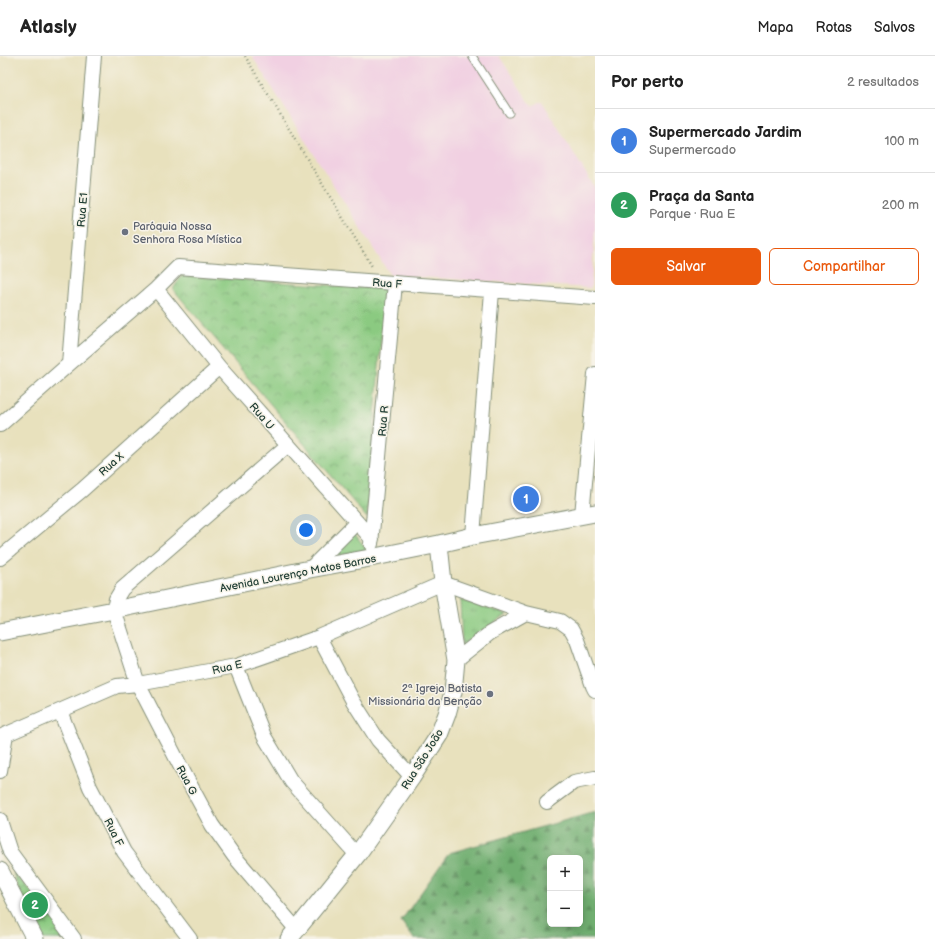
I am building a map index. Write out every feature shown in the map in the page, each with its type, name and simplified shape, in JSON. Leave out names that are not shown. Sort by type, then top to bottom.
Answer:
[{"type":"street","name":"Rua E1","points":[[69,364],[94,56]]},
{"type":"street","name":"Rua F","points":[[156,289],[178,267],[595,298]]},
{"type":"street","name":"Rua R","points":[[370,558],[388,283]]},
{"type":"street","points":[[0,425],[156,289]]},
{"type":"street","name":"Rua U","points":[[156,289],[219,367],[372,539]]},
{"type":"street","points":[[473,536],[492,291]]},
{"type":"street","name":"Rua X","points":[[0,558],[82,490],[219,367]]},
{"type":"street","points":[[588,514],[595,374]]},
{"type":"street","points":[[114,610],[116,599],[122,589],[288,445]]},
{"type":"street","name":"Avenida Lourenço Matos Barros","points":[[0,632],[588,514]]},
{"type":"street","points":[[310,569],[357,522]]},
{"type":"street","name":"Rua São João","points":[[293,934],[357,855],[412,777],[439,735],[448,714],[453,692],[456,660],[443,583],[439,544]]},
{"type":"street","points":[[443,583],[526,613],[560,621],[571,629],[577,640],[595,690]]},
{"type":"street","name":"Rua E","points":[[0,771],[3,736],[117,686],[138,684],[236,666],[319,637],[443,583]]},
{"type":"street","name":"Rua G","points":[[114,610],[138,684],[212,825],[293,934]]},
{"type":"street","points":[[456,660],[490,633],[526,613]]},
{"type":"street","points":[[319,637],[354,701],[378,740],[412,777]]},
{"type":"street","points":[[236,666],[264,736],[290,781],[357,855]]},
{"type":"street","name":"Rua F","points":[[60,711],[90,787],[124,852],[190,939]]},
{"type":"street","points":[[548,802],[574,782],[595,778]]},
{"type":"street","points":[[0,820],[5,849],[74,939]]},
{"type":"street","points":[[0,871],[35,939]]},
{"type":"lane","points":[[472,56],[509,113]]},
{"type":"path","points":[[245,56],[388,283]]},
{"type":"shaded area","points":[[252,56],[499,56],[532,106],[542,101],[595,188],[595,228],[591,288],[390,275]]},
{"type":"green space","points":[[182,276],[385,289],[367,518],[173,289]]},
{"type":"green space","points":[[354,533],[367,550],[326,558]]},
{"type":"green space","points":[[460,600],[507,614],[462,645]]},
{"type":"green space","points":[[595,812],[595,939],[414,939],[401,921],[449,853]]},
{"type":"green space","points":[[13,873],[34,893],[69,939],[43,939],[21,895]]},
{"type":"place","name":"Paróquia Nossa Senhora Rosa Mística","points":[[125,232]]},
{"type":"place","name":"Supermercado Jardim","points":[[526,499]]},
{"type":"place","name":"2ª Igreja Batista Missionária da Benção","points":[[490,694]]},
{"type":"place","name":"Praça da Santa","points":[[35,905]]}]
